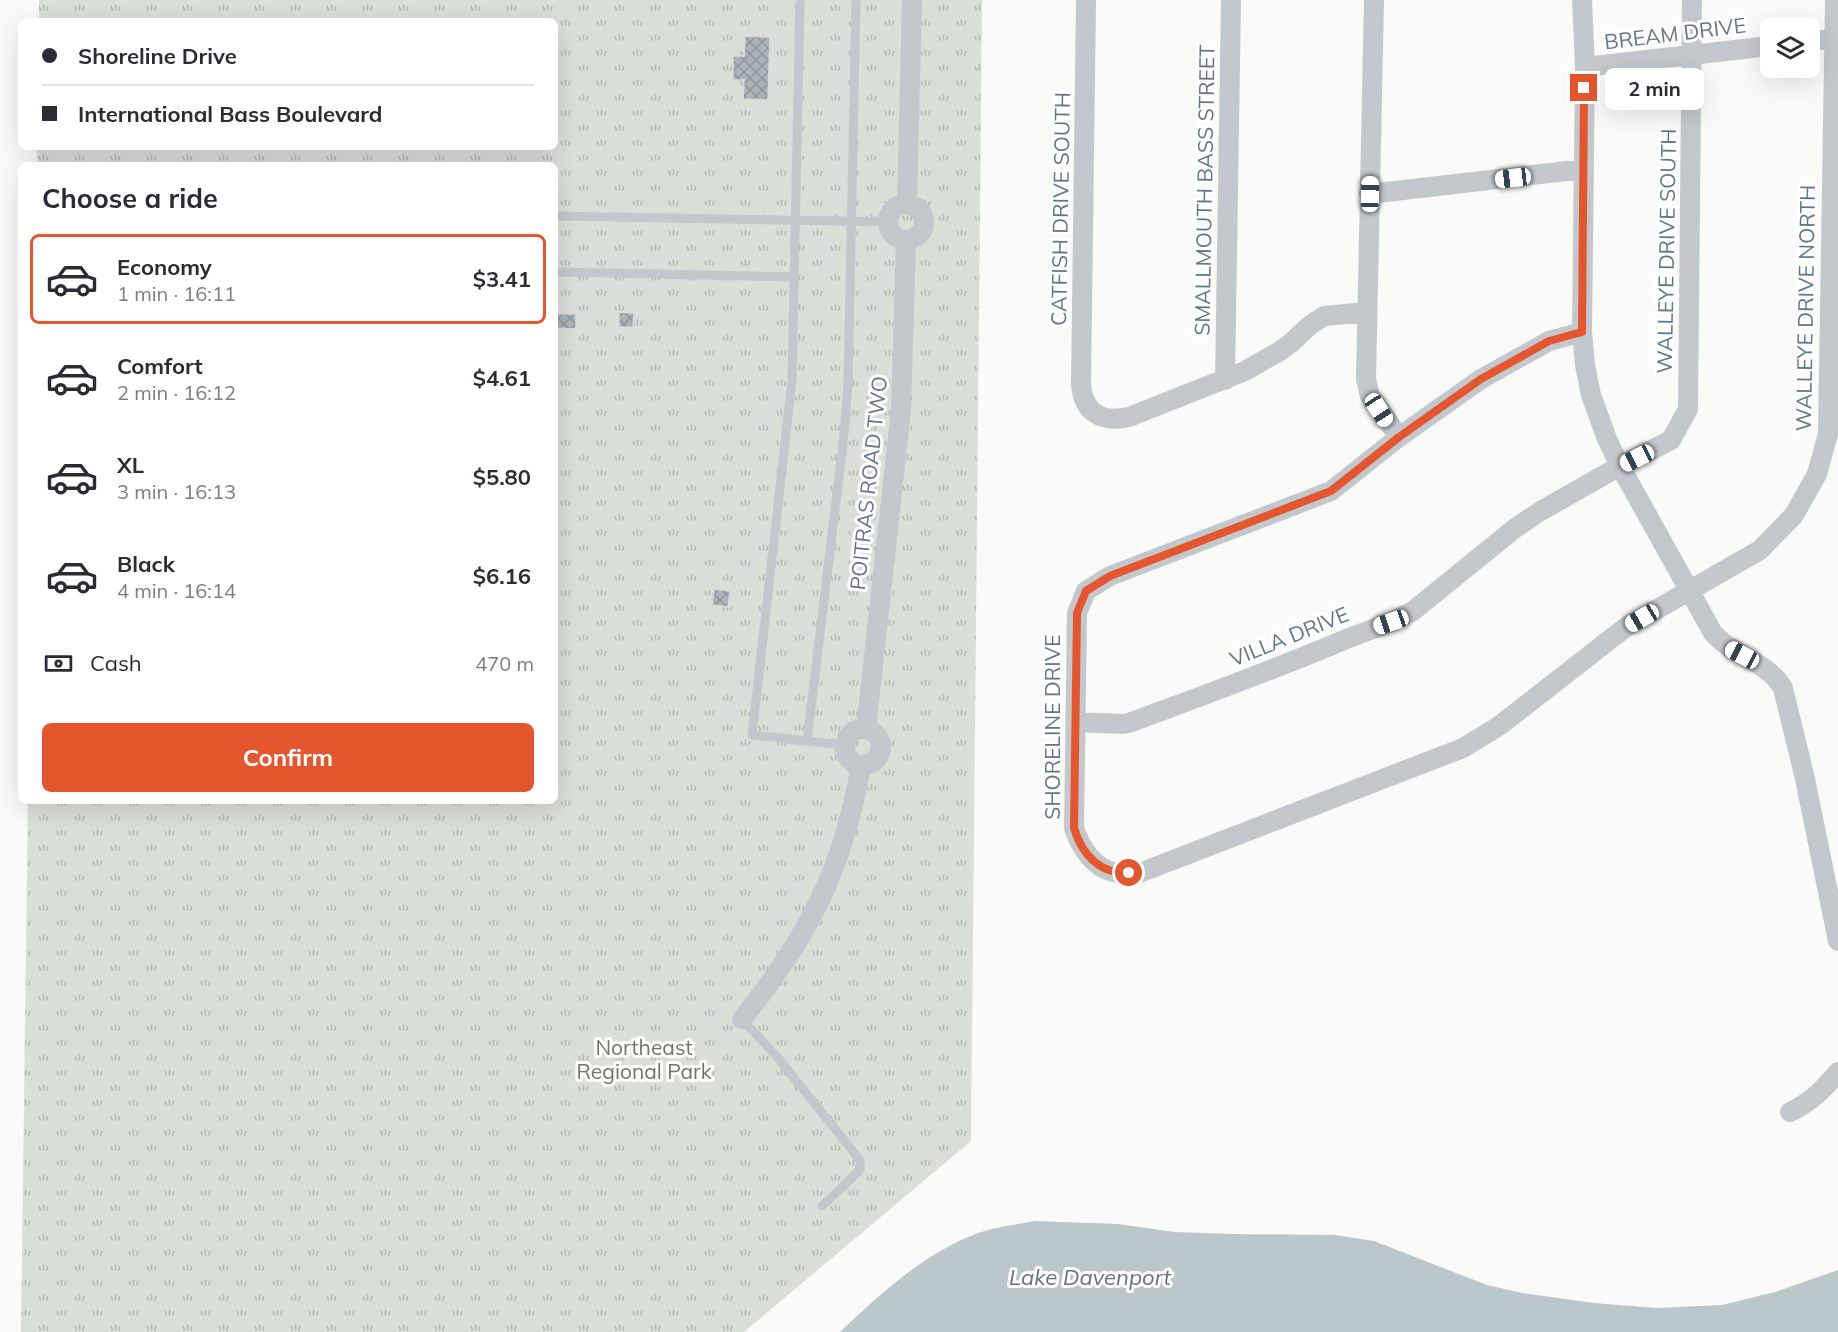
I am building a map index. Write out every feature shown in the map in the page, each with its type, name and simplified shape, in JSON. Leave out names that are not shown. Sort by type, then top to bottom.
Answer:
[{"type":"street","points":[[908,204],[912,0]]},
{"type":"street","name":"CATFISH DRIVE SOUTH","points":[[1086,0],[1081,384],[1085,402],[1096,414],[1111,419],[1129,417],[1225,380]]},
{"type":"street","name":"SMALLMOUTH BASS STREET","points":[[1225,380],[1231,0]]},
{"type":"street","points":[[1374,0],[1365,365],[1370,396],[1399,437]]},
{"type":"street","points":[[1582,0],[1585,67],[1582,332],[1591,396],[1600,424],[1620,466],[1713,633],[1729,649],[1767,670],[1778,679],[1783,688],[1805,779],[1838,941]]},
{"type":"street","name":"WALLEYE DRIVE SOUTH","points":[[1620,466],[1671,440],[1688,409],[1692,0]]},
{"type":"street","name":"WALLEYE DRIVE NORTH","points":[[1689,592],[1760,550],[1794,515],[1817,474],[1828,434],[1835,0]]},
{"type":"street","points":[[1820,40],[1835,38]]},
{"type":"street","name":"BREAM DRIVE","points":[[1585,67],[1760,47]]},
{"type":"street","points":[[1370,194],[1584,169]]},
{"type":"street","points":[[908,204],[921,211],[925,223],[921,234],[906,241],[900,240],[891,233],[888,222],[893,210],[898,206],[908,204]]},
{"type":"street","name":"POITRAS ROAD TWO","points":[[866,729],[901,410],[906,241]]},
{"type":"street","points":[[1225,380],[1280,351],[1324,316],[1367,312]]},
{"type":"street","name":"SHORELINE DRIVE","points":[[1582,332],[1549,341],[1481,379],[1399,437],[1331,491],[1110,576],[1086,591],[1077,613],[1074,828],[1079,844],[1095,863],[1117,873],[1142,872],[1464,748],[1499,726],[1626,627],[1689,592]]},
{"type":"street","name":"VILLA DRIVE","points":[[1077,722],[1129,723],[1254,677],[1401,618],[1539,512],[1620,466]]},
{"type":"street","points":[[866,729],[875,733],[882,749],[873,763],[861,765],[851,761],[845,751],[845,745],[850,734],[855,730],[866,729]]},
{"type":"street","points":[[742,1019],[789,957],[817,908],[833,872],[847,830],[861,765]]},
{"type":"street","points":[[1790,1112],[1821,1092],[1838,1072]]},
{"type":"lane","points":[[800,0],[792,381],[752,735],[845,745]]},
{"type":"lane","points":[[807,741],[847,397],[856,0]]},
{"type":"lane","points":[[558,216],[888,222]]},
{"type":"lane","points":[[558,272],[794,277]]},
{"type":"lane","points":[[742,1019],[778,1058],[860,1160],[860,1169],[857,1173],[822,1206]]},
{"type":"green space","name":"Northeast Regional Park","points":[[39,0],[982,0],[971,1141],[744,1332],[21,1332],[28,804],[558,804],[558,162],[37,162],[37,150],[558,150],[558,18],[39,18]]},
{"type":"water","name":"Lake Davenport","points":[[1035,1221],[1118,1224],[1174,1232],[1335,1235],[1374,1241],[1487,1285],[1522,1293],[1594,1303],[1656,1308],[1722,1305],[1775,1292],[1838,1270],[1838,1332],[840,1332],[900,1279],[950,1246],[984,1231]]},
{"type":"building","points":[[745,36],[770,37],[768,100],[743,99],[744,80],[733,80],[733,56],[744,56]]},
{"type":"building","points":[[619,312],[634,313],[633,327],[619,327]]},
{"type":"building","points":[[558,314],[576,314],[576,329],[558,328]]},
{"type":"building","points":[[714,589],[730,591],[728,607],[712,605]]},
{"type":"route","points":[[1129,873],[1117,873],[1095,863],[1079,844],[1074,828],[1077,613],[1086,591],[1110,576],[1331,491],[1399,437],[1481,379],[1549,341],[1582,332],[1584,88]]}]
